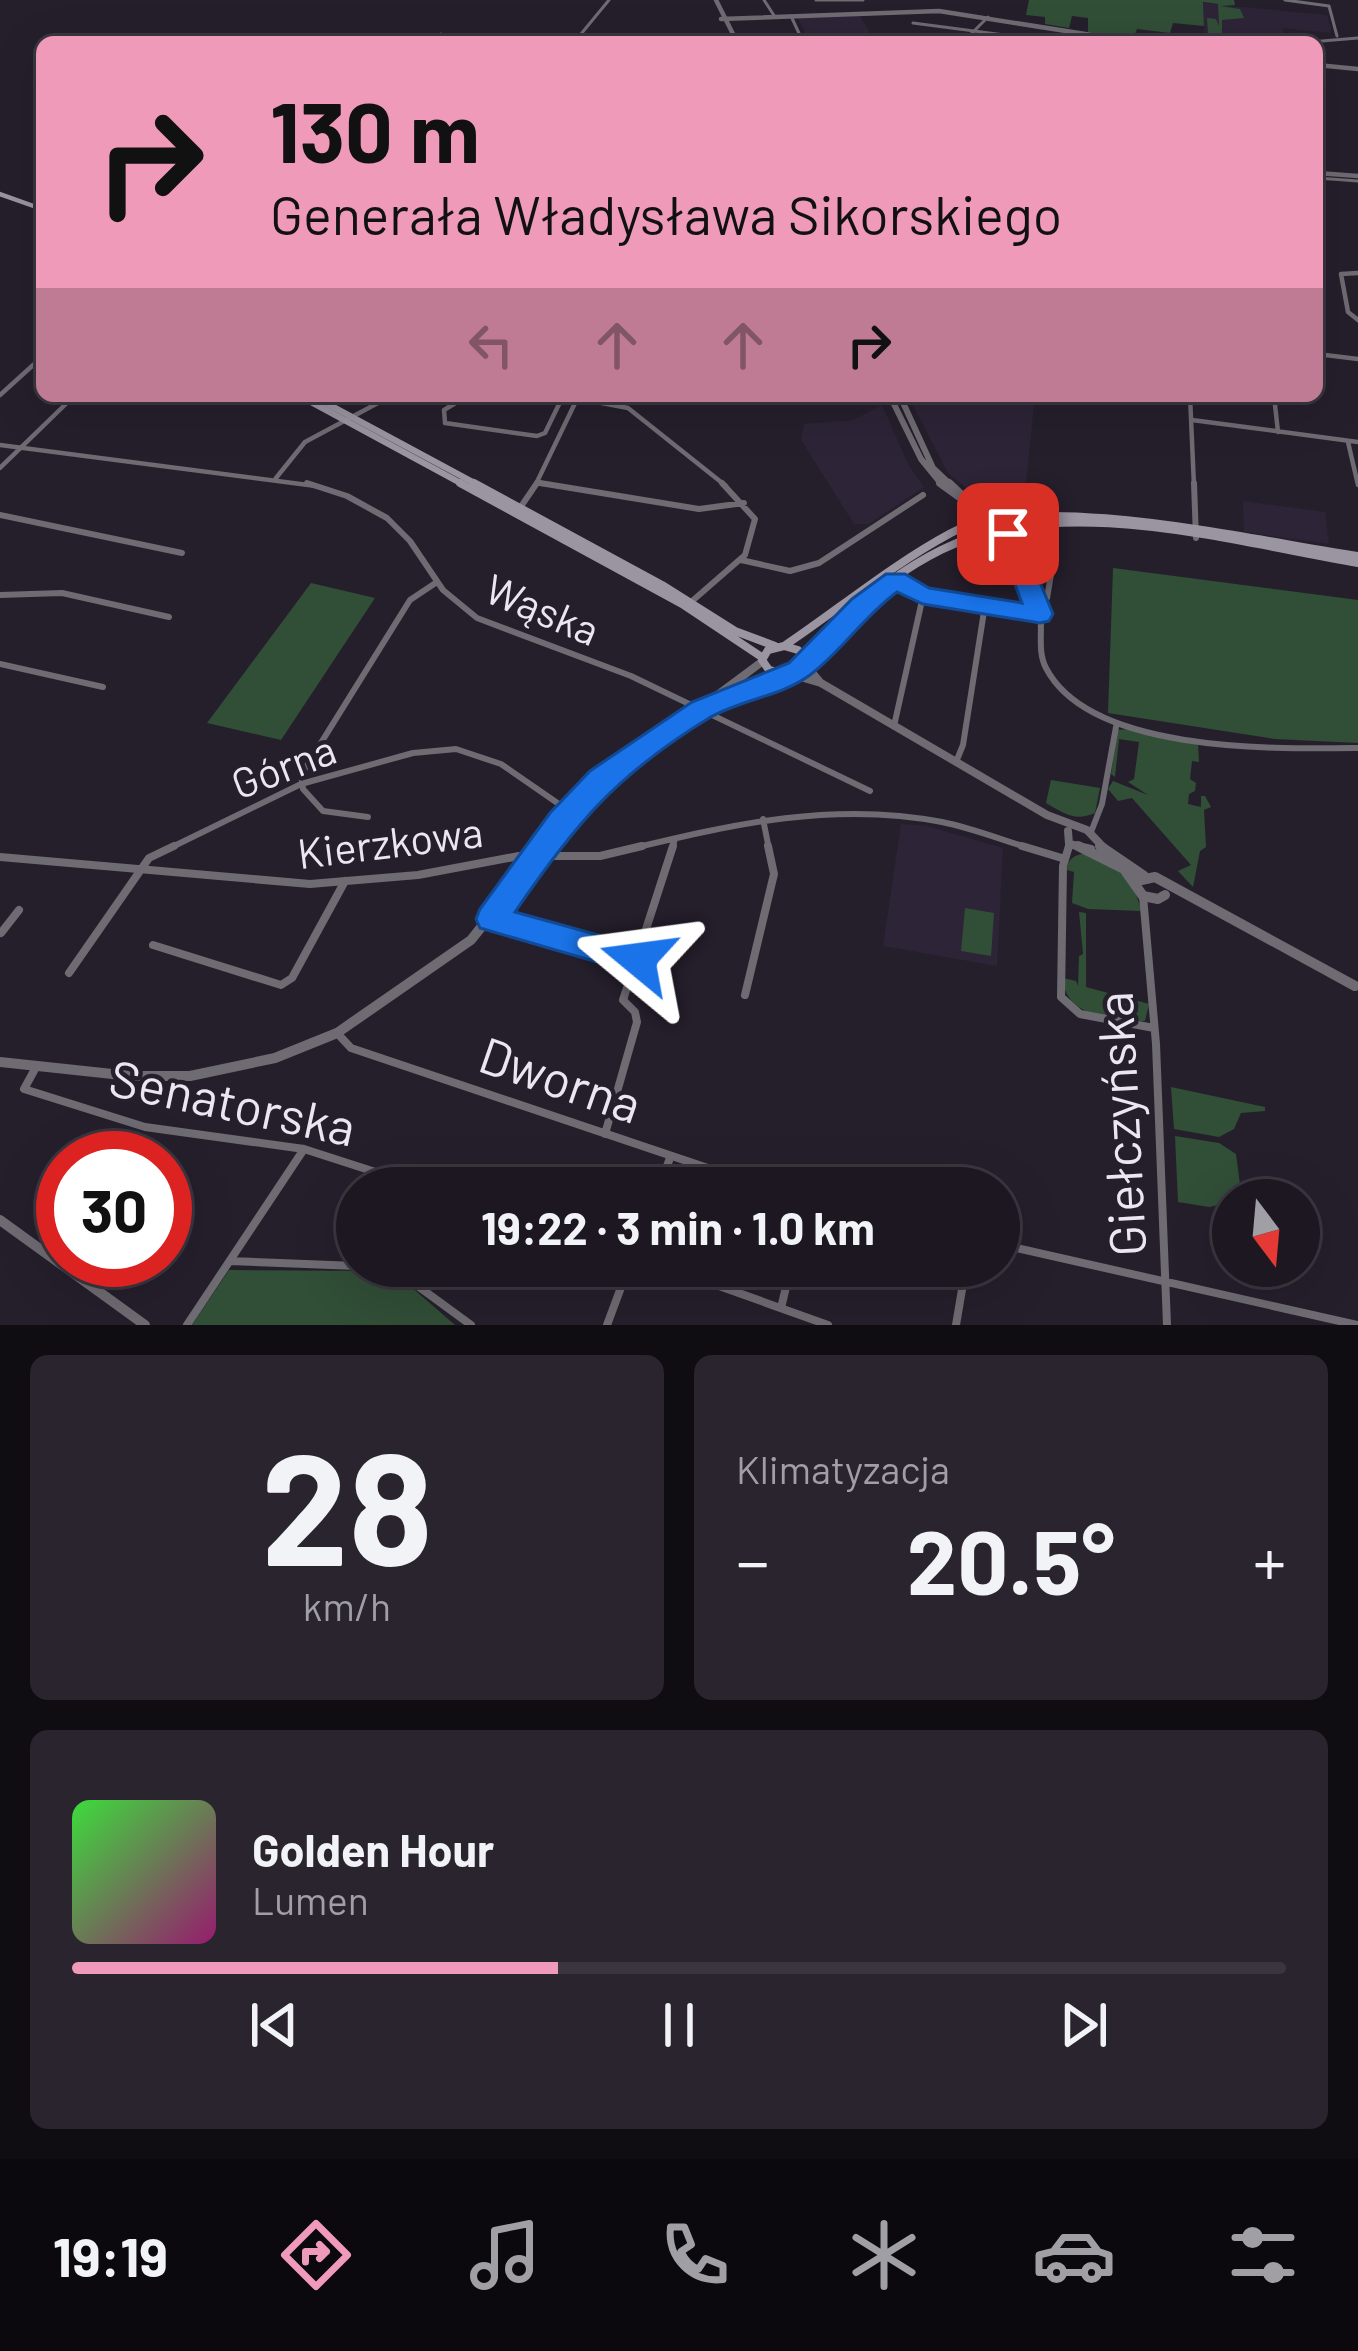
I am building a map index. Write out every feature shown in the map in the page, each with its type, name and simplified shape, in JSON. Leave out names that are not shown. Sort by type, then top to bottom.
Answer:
[{"type":"main road","points":[[0,194],[36,207]]},
{"type":"main road","points":[[313,402],[517,510],[747,642],[798,650],[807,661]]},
{"type":"main road","points":[[322,402],[347,418]]},
{"type":"main road","points":[[465,482],[691,602],[747,642],[769,670],[786,676],[891,578],[965,526],[986,519],[1087,523],[1358,559]]},
{"type":"main road","points":[[758,660],[942,549],[1023,518]]},
{"type":"street","points":[[582,36],[609,0]]},
{"type":"street","points":[[714,0],[731,36]]},
{"type":"street","points":[[764,0],[775,17]]},
{"type":"street","points":[[816,0],[863,1]]},
{"type":"street","points":[[1285,0],[1329,6],[1337,36]]},
{"type":"street","points":[[723,19],[939,11],[1101,36]]},
{"type":"street","points":[[790,16],[800,36]]},
{"type":"street","points":[[969,36],[988,17]]},
{"type":"street","points":[[913,23],[1020,36]]},
{"type":"street","points":[[1053,36],[1060,29]]},
{"type":"street","points":[[1323,39],[1358,38]]},
{"type":"street","points":[[1323,66],[1358,69]]},
{"type":"street","points":[[1323,174],[1358,177]]},
{"type":"street","points":[[1358,273],[1341,276],[1348,312],[1358,320]]},
{"type":"street","points":[[1323,354],[1358,358]]},
{"type":"street","points":[[0,395],[36,362]]},
{"type":"street","points":[[0,468],[68,402]]},
{"type":"street","points":[[276,478],[305,442],[379,402]]},
{"type":"street","points":[[457,402],[444,410],[445,423],[537,436],[544,433],[561,402]]},
{"type":"street","points":[[531,513],[531,499],[576,402]]},
{"type":"street","points":[[601,402],[628,408],[744,503],[754,519],[754,535],[741,560],[691,602]]},
{"type":"street","points":[[893,402],[927,474],[1011,538],[1040,611],[1042,658],[1055,688],[1117,726],[1232,743],[1356,748]]},
{"type":"street","points":[[903,402],[933,468],[986,519]]},
{"type":"street","points":[[1190,402],[1196,535]]},
{"type":"street","points":[[1275,402],[1279,432]]},
{"type":"street","points":[[1192,421],[1358,442]]},
{"type":"street","points":[[1348,441],[1358,485]]},
{"type":"street","name":"Wąska","points":[[0,446],[276,478],[334,490],[382,515],[406,536],[437,582],[463,609],[496,628],[631,676],[870,791]]},
{"type":"street","points":[[538,483],[699,509],[744,503]]},
{"type":"street","points":[[741,560],[790,571],[819,563],[922,495]]},
{"type":"street","points":[[508,501],[531,499]]},
{"type":"street","points":[[517,510],[531,499]]},
{"type":"street","points":[[961,504],[965,526]]},
{"type":"street","points":[[0,515],[182,553]]},
{"type":"street","points":[[984,531],[986,519]]},
{"type":"street","points":[[1040,611],[1046,604],[1053,562]]},
{"type":"street","points":[[891,578],[923,596],[1040,611]]},
{"type":"street","points":[[368,817],[322,811],[301,784],[303,771],[410,601],[437,582]]},
{"type":"street","points":[[0,595],[50,592],[169,617]]},
{"type":"street","points":[[894,726],[899,721],[923,596]]},
{"type":"street","points":[[956,762],[963,745],[985,605]]},
{"type":"street","points":[[0,1062],[131,1076],[190,1076],[275,1058],[337,1033],[464,946],[492,919],[569,811],[601,779],[702,709],[758,660]]},
{"type":"street","points":[[807,661],[821,683]]},
{"type":"street","points":[[0,664],[103,687]]},
{"type":"street","points":[[702,709],[786,676],[821,683],[1079,830],[1093,846],[1141,879],[1148,897],[1166,891]]},
{"type":"street","points":[[1117,726],[1112,731],[1097,818],[1079,830],[1065,859],[1061,997],[1080,1014],[1154,1028]]},
{"type":"street","name":"Górna","points":[[69,973],[138,871],[155,854],[301,784],[413,753],[456,749],[501,764],[569,811]]},
{"type":"street","name":"Kierzkowa","points":[[0,857],[282,884],[345,881],[537,856],[583,858],[763,819],[828,812],[942,823],[1065,859]]},
{"type":"street","points":[[745,994],[774,874],[763,819]]},
{"type":"street","points":[[605,1133],[637,1022],[635,1012],[623,1000],[675,839]]},
{"type":"street","points":[[1073,847],[1093,846]]},
{"type":"street","points":[[1141,879],[1160,879],[1166,891],[1357,988]]},
{"type":"street","points":[[153,945],[281,985],[292,977],[345,881]]},
{"type":"street","name":"Giełczyńska","points":[[1148,897],[1167,1325]]},
{"type":"street","points":[[0,934],[19,910]]},
{"type":"street","points":[[492,919],[638,959]]},
{"type":"street","name":"Dworna","points":[[337,1033],[351,1048],[701,1167]]},
{"type":"street","name":"Senatorska","points":[[37,1066],[24,1089],[145,1127],[304,1149],[360,1167]]},
{"type":"street","points":[[187,1325],[304,1149]]},
{"type":"street","points":[[666,1167],[670,1157]]},
{"type":"street","points":[[0,1220],[145,1325]]},
{"type":"street","points":[[1020,1249],[1357,1325]]},
{"type":"street","points":[[230,1261],[336,1265]]},
{"type":"street","points":[[418,1287],[454,1318],[471,1325]]},
{"type":"street","points":[[607,1325],[621,1287]]},
{"type":"street","points":[[722,1287],[828,1325]]},
{"type":"street","points":[[781,1308],[786,1287]]},
{"type":"street","points":[[956,1325],[963,1287]]},
{"type":"shaded area","points":[[1203,3],[1327,15],[1331,29],[1330,33],[1283,28],[1283,36],[1205,36]]},
{"type":"shaded area","points":[[860,16],[872,36],[807,36],[798,18]]},
{"type":"shaded area","points":[[911,402],[1034,402],[1024,502],[988,506],[948,473]]},
{"type":"shaded area","points":[[882,405],[908,464],[924,487],[869,524],[854,524],[801,440],[804,424],[853,420]]},
{"type":"shaded area","points":[[1243,501],[1325,512],[1329,544],[1244,532]]},
{"type":"shaded area","points":[[901,824],[927,826],[1003,848],[997,966],[883,946]]},
{"type":"green space","points":[[1029,0],[1234,0],[1235,5],[1221,6],[1240,9],[1244,18],[1222,20],[1222,34],[1208,33],[1207,18],[1216,19],[1219,26],[1218,4],[1203,2],[1204,26],[1173,23],[1170,33],[1137,29],[1129,36],[1111,36],[1088,32],[1088,18],[1072,16],[1069,28],[1026,15]]},
{"type":"green space","points":[[1113,568],[1358,600],[1358,743],[1275,739],[1108,713]]},
{"type":"green space","points":[[311,583],[375,598],[281,740],[207,723]]},
{"type":"green space","points":[[1117,730],[1198,743],[1199,762],[1192,761],[1190,779],[1196,783],[1195,791],[1189,794],[1188,804],[1201,807],[1201,796],[1205,796],[1211,807],[1204,810],[1206,847],[1200,851],[1193,887],[1178,871],[1191,865],[1132,798],[1118,801],[1108,789],[1113,781],[1148,795],[1128,782],[1134,779],[1139,742],[1119,739],[1115,777],[1111,774]]},
{"type":"green space","points":[[1051,780],[1100,788],[1095,813],[1075,816],[1046,803]]},
{"type":"green space","points":[[1090,853],[1123,876],[1141,911],[1088,909],[1072,903],[1074,872],[1067,870],[1069,862]]},
{"type":"green space","points":[[965,908],[994,913],[991,956],[961,951]]},
{"type":"green space","points":[[1079,912],[1086,913],[1086,987],[1149,1004],[1145,1021],[1093,1014],[1072,1001],[1063,978],[1078,986],[1079,956],[1083,954]]},
{"type":"green space","points":[[1171,1087],[1265,1107],[1265,1111],[1241,1113],[1234,1129],[1219,1137],[1174,1129]]},
{"type":"green space","points":[[1175,1136],[1219,1143],[1236,1154],[1239,1179],[1212,1179],[1212,1206],[1178,1202]]},
{"type":"green space","points":[[229,1270],[336,1271],[336,1287],[411,1287],[455,1325],[192,1325]]},
{"type":"route","points":[[638,959],[492,919],[561,821],[601,779],[702,709],[799,670],[804,659],[861,605],[896,580],[923,596],[1040,614],[1008,534]]}]
